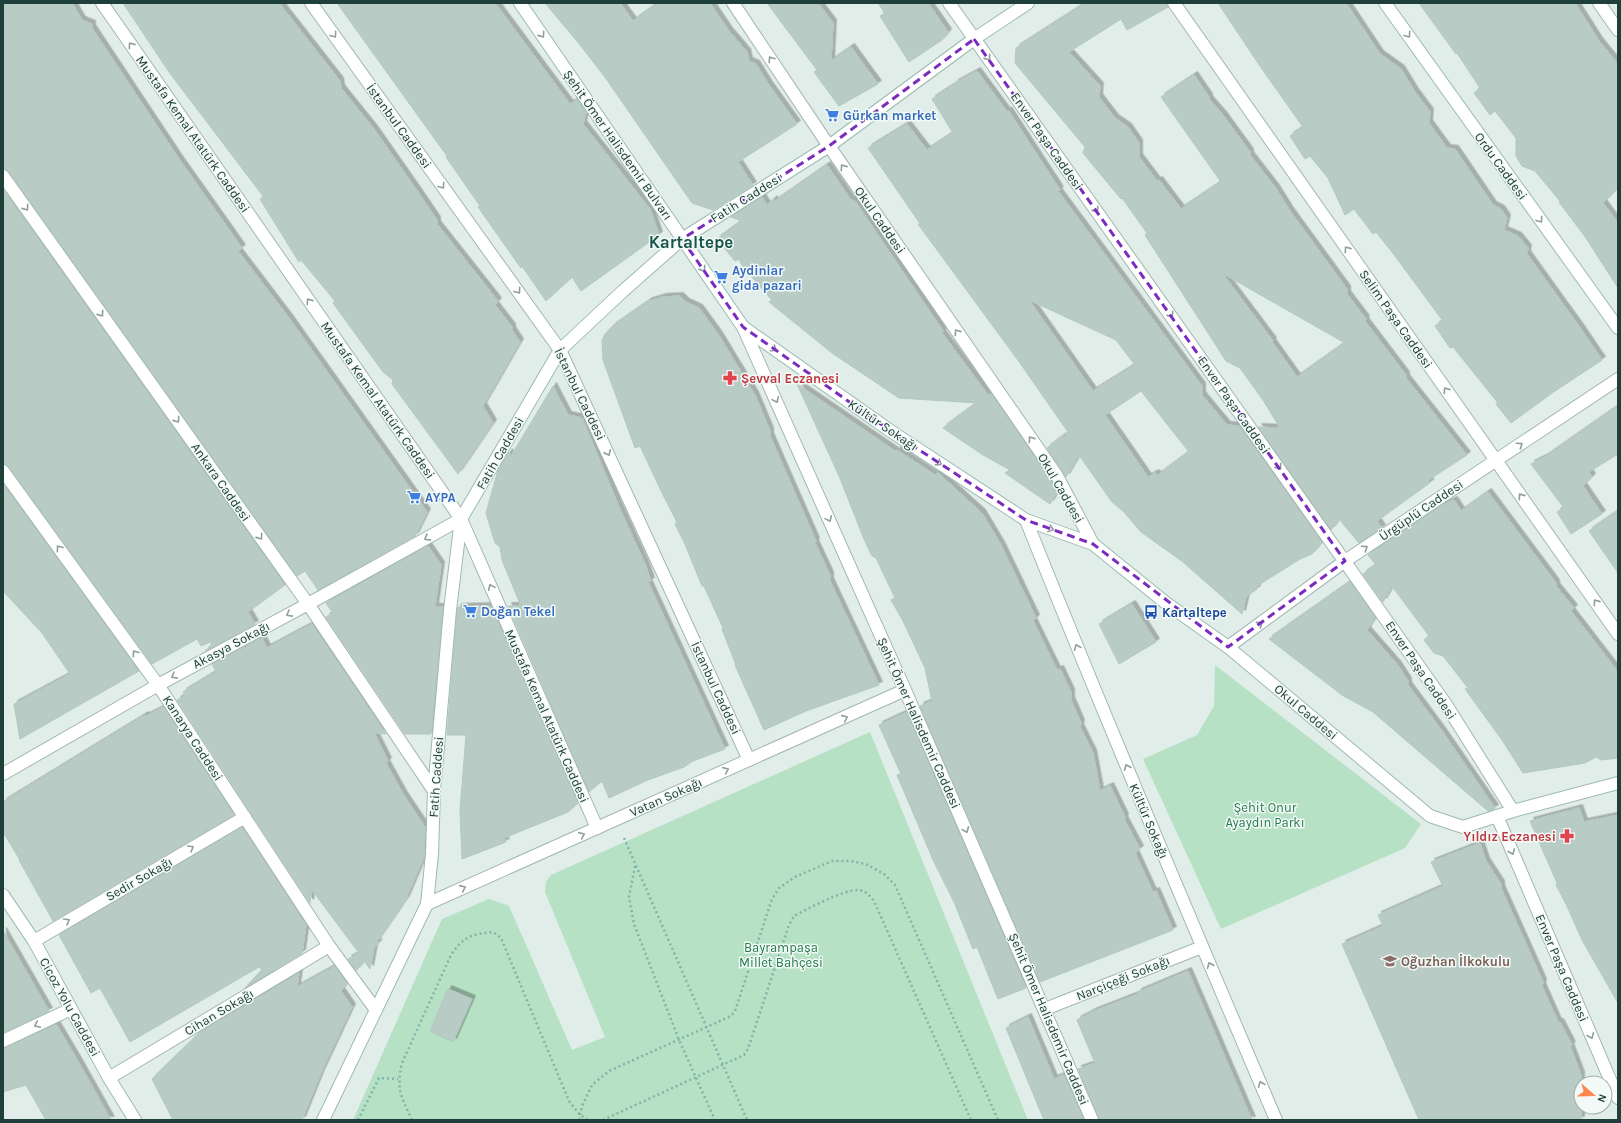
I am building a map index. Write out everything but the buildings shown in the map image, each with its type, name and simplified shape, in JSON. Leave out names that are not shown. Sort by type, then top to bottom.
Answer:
[{"type":"street","name":"Mustafa Kemal Atatürk Caddesi","points":[[102,3],[461,519],[597,828]]},
{"type":"street","name":"İstanbul Caddesi","points":[[311,3],[560,350],[749,760]]},
{"type":"street","name":"Şehit Ömer Halisdemir Bulvarı","points":[[520,3],[743,327]]},
{"type":"street","name":"Okul Caddesi","points":[[733,3],[829,146],[1057,476],[1093,544],[1166,602],[1228,647],[1430,816],[1464,827],[1513,811],[1618,784]]},
{"type":"street","name":"Enver Paşa Caddesi","points":[[950,3],[1445,703],[1513,811]]},
{"type":"street","name":"Fatih Caddesi","points":[[323,1120],[427,904],[432,854],[434,791],[450,610],[461,519],[560,350],[623,291],[682,239],[829,146],[974,39],[1028,3]]},
{"type":"street","name":"Selim Paşa Caddesi","points":[[1174,3],[1618,634]]},
{"type":"street","name":"Ordu Caddesi","points":[[1385,3],[1618,328]]},
{"type":"street","points":[[1599,3],[1618,30]]},
{"type":"street","name":"Ankara Caddesi","points":[[3,176],[308,604],[434,791]]},
{"type":"street","name":"Kültür Sokağı","points":[[743,327],[892,432],[1026,520],[1093,544]]},
{"type":"street","name":"Şehit Ömer Halisdemir Caddesi","points":[[743,327],[905,690],[1092,1120]]},
{"type":"street","name":"Ürgüplü Caddesi","points":[[1228,647],[1345,561],[1618,379]]},
{"type":"street","name":"Kanarya Caddesi","points":[[3,471],[158,685],[329,946],[376,1010]]},
{"type":"street","name":"Akasya Sokağı","points":[[3,774],[158,685],[461,519]]},
{"type":"street","name":"Kültür Sokağı","points":[[1026,520],[1202,947],[1276,1120]]},
{"type":"street","name":"Vatan Sokağı","points":[[427,904],[905,690]]},
{"type":"street","name":"Enver Paşa Caddesi","points":[[1497,816],[1618,1098]]},
{"type":"street","name":"Sedir Sokağı","points":[[34,941],[245,817]]},
{"type":"street","name":"Cicoz Yolu Caddesi","points":[[3,896],[34,941],[109,1078],[135,1120]]},
{"type":"street","name":"Cihan Sokağı","points":[[109,1078],[329,946]]},
{"type":"street","name":"Narçiçeği Sokağı","points":[[1045,1009],[1202,947]]},
{"type":"street","points":[[3,1041],[71,1009]]},
{"type":"path","points":[[616,819],[635,866],[747,1120]]},
{"type":"path","points":[[579,1120],[582,1106],[592,1085],[609,1071],[731,1016],[735,1011],[772,899],[779,888],[795,877],[832,861],[850,861],[866,864],[884,874],[894,885],[998,1120]]},
{"type":"path","points":[[635,866],[629,897],[634,924],[679,1040],[715,1120]]},
{"type":"path","points":[[603,1120],[744,1055],[748,1049],[789,925],[794,916],[850,891],[860,890],[866,892],[874,901],[971,1120]]},
{"type":"path","points":[[412,1120],[400,1094],[398,1078],[402,1063],[451,955],[459,943],[465,938],[493,932],[501,938],[569,1101],[580,1115],[588,1120]]},
{"type":"path","points":[[358,1120],[379,1078],[398,1078]]},
{"type":"highlighted area","points":[[974,39],[1345,561],[1228,647],[1093,544],[1026,520],[892,432],[743,327],[682,239],[829,146]]},
{"type":"green space","name":"Şehit Onur Ayaydın Parkı","points":[[1215,665],[1421,824],[1405,848],[1221,929],[1143,759],[1197,735],[1214,706]]},
{"type":"green space","name":"Bayrampaşa Millet Bahçesi","points":[[870,732],[1028,1120],[353,1120],[442,919],[489,899],[509,906],[572,1050],[605,1037],[545,892],[546,882],[551,875]]},
{"type":"place","name":"Gürkan market","points":[[832,115]]},
{"type":"place","name":"Aydinlar gida pazari","points":[[721,277]]},
{"type":"place","name":"Şevval Eczanesi","points":[[730,378]]},
{"type":"place","name":"AYPA","points":[[414,497]]},
{"type":"place","name":"Doğan Tekel","points":[[470,611]]},
{"type":"place","name":"Kartaltepe","points":[[1151,612]]},
{"type":"place","name":"Yıldız Eczanesi","points":[[1567,836]]},
{"type":"place","name":"Oğuzhan İlkokulu","points":[[1390,961]]},
{"type":"district","name":"Kartaltepe","points":[[691,242]]}]
